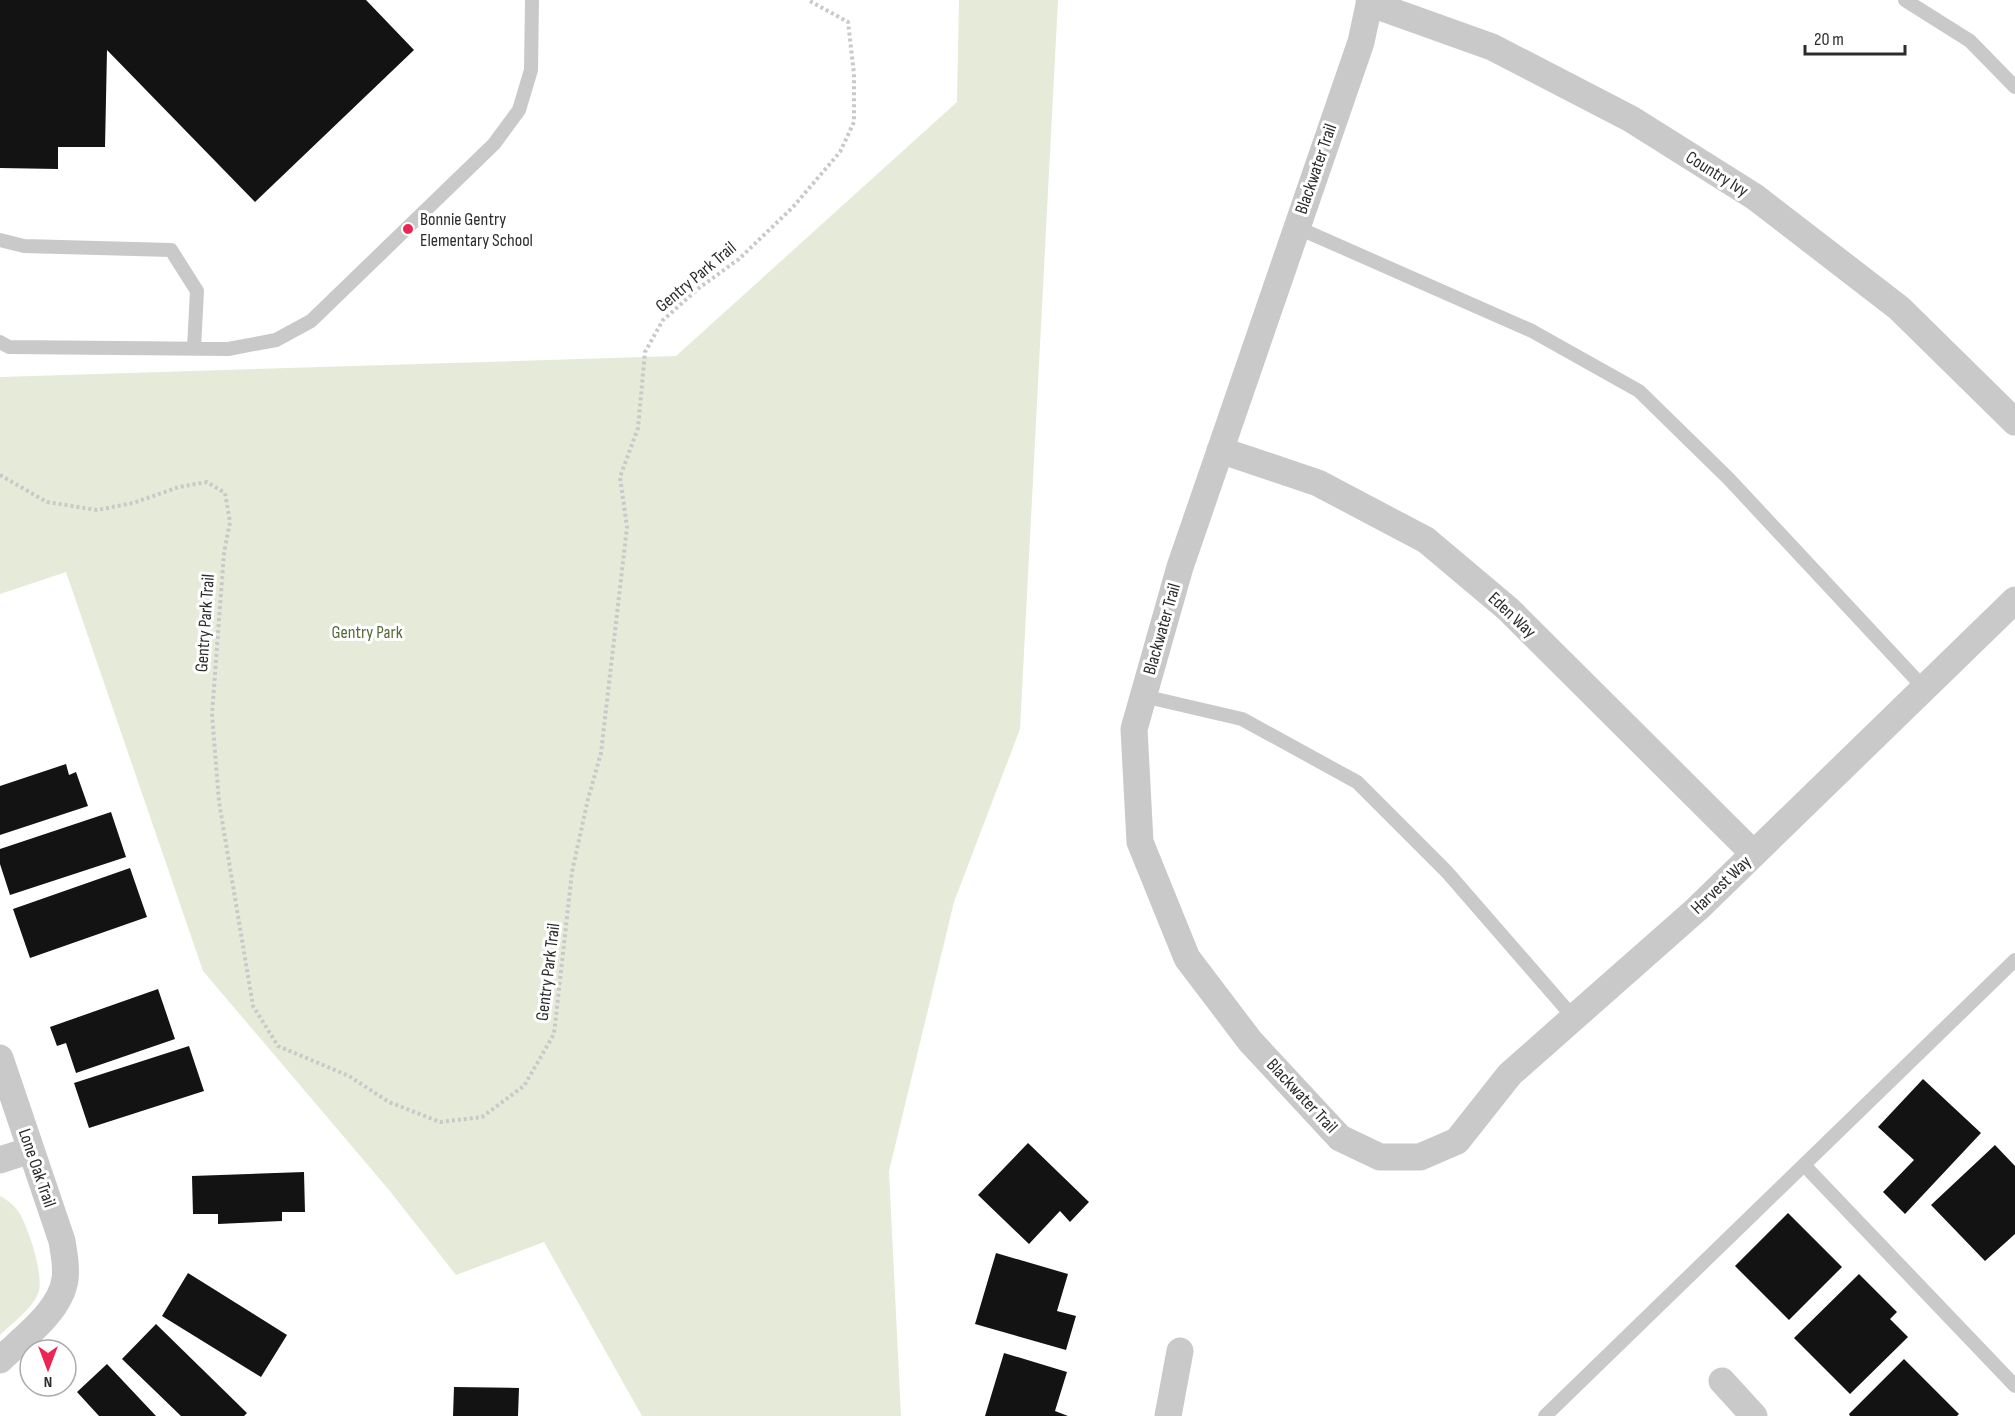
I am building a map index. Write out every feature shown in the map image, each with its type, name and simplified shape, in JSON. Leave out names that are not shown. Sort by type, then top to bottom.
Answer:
[{"type":"street","name":"Blackwater Trail","points":[[1369,2],[1361,42],[1180,567],[1134,729],[1140,842],[1187,958],[1250,1041],[1340,1138],[1380,1157],[1420,1157]]},
{"type":"street","name":"Country Ivy","points":[[1369,2],[1492,47],[1630,119],[1755,197],[1899,308],[2015,422]]},
{"type":"street","name":"Eden Way","points":[[1220,450],[1318,483],[1426,540],[1508,609],[1754,854]]},
{"type":"street","name":"Harvest Way","points":[[1420,1157],[1457,1141],[1510,1074],[1697,909],[2015,600]]},
{"type":"street","name":"Lone Oak Trail","points":[[0,1058],[62,1241],[65,1280],[60,1296],[50,1312],[0,1360]]},
{"type":"street","points":[[0,1161],[31,1150]]},
{"type":"street","points":[[1168,1416],[1180,1351]]},
{"type":"street","points":[[1722,1381],[1754,1416]]},
{"type":"lane","points":[[0,342],[9,347],[228,349],[276,340],[311,321],[494,144],[519,110],[531,70],[532,0]]},
{"type":"lane","points":[[1905,0],[1970,41],[2015,87]]},
{"type":"lane","points":[[1296,227],[1532,331],[1639,391],[1729,479],[1924,688]]},
{"type":"lane","points":[[0,240],[24,246],[171,250],[196,291],[194,348]]},
{"type":"lane","points":[[1143,696],[1242,719],[1357,782],[1447,872],[1574,1018]]},
{"type":"lane","points":[[1545,1416],[2015,960]]},
{"type":"lane","points":[[1804,1164],[2015,1386]]},
{"type":"path","name":"Gentry Park Trail","points":[[0,475],[47,502],[97,510],[133,503],[179,487],[207,482],[225,493],[230,522],[224,553],[212,714],[219,802],[253,1006],[278,1046],[349,1076],[389,1101],[440,1122],[482,1117],[524,1086],[554,1034],[572,872],[601,753],[627,527],[620,477],[638,428],[645,352],[663,320],[699,288],[739,259],[793,207],[840,152],[854,122],[854,74],[848,22],[808,0]]},
{"type":"green space","name":"Gentry Park","points":[[959,0],[1058,0],[1020,729],[954,902],[889,1171],[901,1416],[642,1416],[544,1242],[456,1275],[389,1190],[203,971],[66,572],[0,594],[0,377],[676,356],[957,102]]},
{"type":"green space","points":[[0,1196],[14,1206],[24,1221],[38,1265],[40,1286],[31,1305],[0,1335]]},
{"type":"building","points":[[0,0],[366,0],[414,50],[255,202],[107,50],[105,147],[58,147],[58,169],[0,168]]},
{"type":"building","points":[[66,764],[69,775],[76,772],[88,806],[0,835],[0,786]]},
{"type":"building","points":[[111,812],[126,857],[10,895],[0,864],[0,849]]},
{"type":"building","points":[[130,868],[147,917],[30,958],[13,909]]},
{"type":"building","points":[[158,989],[175,1039],[76,1073],[66,1043],[57,1046],[50,1027]]},
{"type":"building","points":[[189,1046],[204,1091],[89,1128],[74,1083]]},
{"type":"building","points":[[1923,1079],[1981,1133],[1905,1214],[1883,1192],[1914,1160],[1878,1127]]},
{"type":"building","points":[[1028,1143],[1089,1202],[1070,1222],[1060,1211],[1029,1244],[978,1195]]},
{"type":"building","points":[[1995,1145],[2015,1166],[2015,1234],[1985,1261],[1931,1205]]},
{"type":"building","points":[[304,1172],[305,1212],[282,1212],[282,1221],[218,1224],[218,1214],[193,1214],[192,1176]]},
{"type":"building","points":[[1788,1213],[1842,1267],[1789,1320],[1735,1266]]},
{"type":"building","points":[[996,1253],[1068,1274],[1057,1311],[1076,1316],[1066,1350],[975,1324]]},
{"type":"building","points":[[188,1273],[287,1335],[261,1377],[162,1316]]},
{"type":"building","points":[[1859,1274],[1897,1312],[1890,1319],[1908,1337],[1850,1394],[1794,1338]]},
{"type":"building","points":[[156,1324],[247,1413],[244,1416],[181,1416],[122,1359]]},
{"type":"building","points":[[1004,1353],[1067,1372],[1055,1411],[1068,1416],[985,1416]]},
{"type":"building","points":[[1904,1359],[1959,1414],[1957,1416],[1850,1416],[1849,1414]]},
{"type":"building","points":[[107,1364],[156,1416],[99,1416],[78,1391]]},
{"type":"building","points":[[454,1387],[519,1388],[518,1416],[453,1416]]},
{"type":"place","name":"Bonnie Gentry Elementary School","points":[[408,229]]}]
